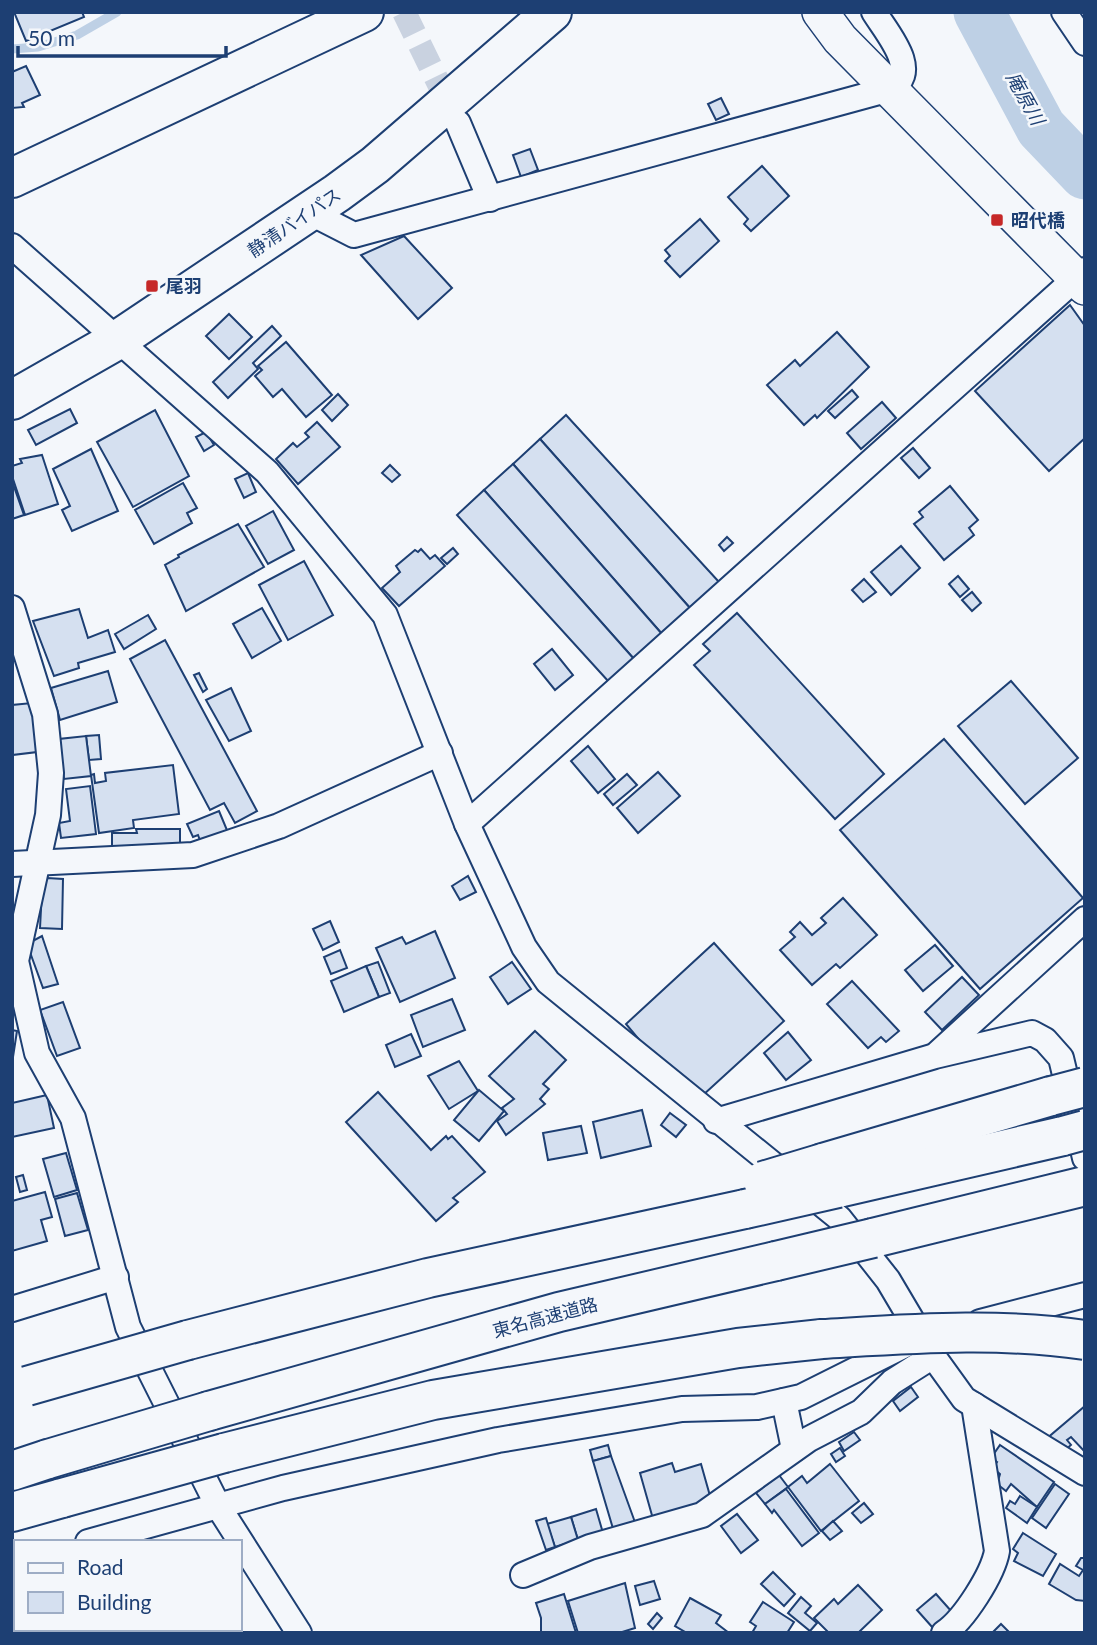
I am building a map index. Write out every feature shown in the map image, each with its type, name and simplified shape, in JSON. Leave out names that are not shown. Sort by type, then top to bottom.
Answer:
[{"type":"highway","points":[[12,178],[364,12]]},
{"type":"highway","name":"静清バイパス","points":[[12,400],[119,339],[376,165],[552,12]]},
{"type":"highway","points":[[20,1388],[188,1340],[830,1175],[1068,1092]]},
{"type":"highway","points":[[830,1175],[1079,1160]]},
{"type":"highway","name":"東名高速道路","points":[[12,1471],[209,1411],[559,1312],[873,1238],[1079,1160]]},
{"type":"highway","points":[[12,1512],[433,1399],[738,1348],[822,1339],[950,1332],[1009,1333],[1085,1340]]},
{"type":"street","points":[[467,824],[1082,278],[840,39],[820,12]]},
{"type":"street","points":[[309,212],[354,236],[890,89],[900,84],[904,75],[903,62],[874,12]]},
{"type":"street","points":[[1064,12],[1085,43]]},
{"type":"street","points":[[458,123],[491,199]]},
{"type":"street","points":[[12,246],[119,339],[169,388],[267,472],[385,615],[467,824],[524,947],[548,982],[716,1121],[839,1218],[888,1280],[927,1347],[964,1399],[1085,1473]]},
{"type":"street","points":[[12,608],[45,714],[51,773],[48,815],[24,864],[16,961],[37,1053],[74,1118],[128,1327],[218,1506],[240,1540]]},
{"type":"street","points":[[24,864],[193,855],[279,826],[440,753]]},
{"type":"street","points":[[935,1056],[1085,919]]},
{"type":"street","points":[[716,1121],[935,1056],[1032,1033],[1045,1040],[1061,1058],[1079,1160]]},
{"type":"street","points":[[12,1309],[116,1277]]},
{"type":"street","points":[[95,1540],[283,1488],[499,1440],[682,1409],[757,1407],[801,1397],[927,1347],[1085,1295]]},
{"type":"street","points":[[523,1575],[590,1547],[702,1515],[794,1449],[861,1412],[927,1347]]},
{"type":"street","points":[[784,1401],[794,1449]]},
{"type":"street","points":[[944,1633],[967,1608],[995,1564],[997,1551],[974,1405]]},
{"type":"street","points":[[242,1544],[299,1633]]},
{"type":"building","points":[[14,12],[82,12],[84,17],[26,41]]},
{"type":"building","points":[[26,66],[40,95],[22,103],[24,107],[12,108],[12,72]]},
{"type":"building","points":[[721,98],[729,114],[716,120],[708,104]]},
{"type":"building","points":[[530,149],[538,170],[521,177],[513,155]]},
{"type":"building","points":[[762,166],[789,196],[751,231],[744,224],[748,219],[728,197]]},
{"type":"building","points":[[700,219],[719,241],[680,277],[665,261],[670,256],[665,250]]},
{"type":"building","points":[[404,236],[452,288],[418,319],[361,255]]},
{"type":"building","points":[[1070,305],[1085,326],[1085,438],[1049,471],[975,391]]},
{"type":"building","points":[[229,314],[252,337],[229,359],[206,336]]},
{"type":"building","points":[[272,326],[281,336],[253,363],[258,369],[228,398],[213,382]]},
{"type":"building","points":[[837,332],[869,367],[817,418],[815,415],[804,425],[767,385],[795,360],[800,366]]},
{"type":"building","points":[[286,342],[332,395],[306,417],[282,389],[273,397],[255,376],[262,370],[258,366]]},
{"type":"building","points":[[852,390],[858,397],[835,418],[828,411]]},
{"type":"building","points":[[338,394],[348,405],[332,421],[322,410]]},
{"type":"building","points":[[882,402],[896,418],[861,449],[847,433]]},
{"type":"building","points":[[70,409],[77,423],[36,445],[28,430]]},
{"type":"building","points":[[155,410],[189,476],[133,507],[97,442]]},
{"type":"building","points":[[566,415],[719,582],[690,608],[540,439]]},
{"type":"building","points":[[317,422],[340,447],[298,484],[276,459],[293,443],[297,447],[309,437],[305,433]]},
{"type":"building","points":[[206,432],[214,445],[204,451],[196,437]]},
{"type":"building","points":[[540,439],[690,608],[662,634],[513,464]]},
{"type":"building","points":[[913,448],[930,468],[919,478],[901,458]]},
{"type":"building","points":[[91,449],[118,511],[72,531],[62,510],[70,506],[53,469]]},
{"type":"building","points":[[42,455],[58,504],[25,515],[12,476],[12,466],[22,463],[20,459]]},
{"type":"building","points":[[513,464],[662,634],[634,659],[484,490]]},
{"type":"building","points":[[390,465],[400,475],[392,482],[382,473]]},
{"type":"building","points":[[248,473],[256,492],[244,498],[235,479]]},
{"type":"building","points":[[12,481],[24,515],[12,519]]},
{"type":"building","points":[[183,483],[197,508],[187,513],[192,523],[154,544],[135,510]]},
{"type":"building","points":[[950,486],[978,520],[969,528],[974,535],[944,560],[914,524],[923,517],[919,512]]},
{"type":"building","points":[[484,490],[634,659],[609,682],[457,515]]},
{"type":"building","points":[[273,511],[294,550],[268,564],[246,526]]},
{"type":"building","points":[[238,524],[264,567],[186,611],[165,565],[179,557],[178,555]]},
{"type":"building","points":[[727,537],[733,543],[724,551],[719,545]]},
{"type":"building","points":[[901,546],[920,568],[891,595],[871,572]]},
{"type":"building","points":[[453,548],[458,554],[447,564],[441,558]]},
{"type":"building","points":[[421,549],[430,559],[435,555],[445,566],[399,606],[382,588],[400,572],[396,566],[415,550],[418,552]]},
{"type":"building","points":[[304,561],[333,615],[288,640],[259,585]]},
{"type":"building","points":[[958,576],[969,589],[960,597],[949,584]]},
{"type":"building","points":[[864,579],[876,592],[863,602],[852,590]]},
{"type":"building","points":[[972,592],[981,603],[972,611],[962,600]]},
{"type":"building","points":[[262,608],[281,641],[252,658],[233,624]]},
{"type":"building","points":[[79,609],[88,638],[108,630],[115,652],[78,663],[79,668],[54,676],[33,621]]},
{"type":"building","points":[[737,613],[884,774],[835,819],[694,665],[710,651],[703,644]]},
{"type":"building","points":[[148,615],[156,629],[124,649],[115,634]]},
{"type":"building","points":[[165,640],[257,811],[235,823],[224,803],[210,810],[130,659]]},
{"type":"building","points":[[552,649],[573,675],[555,690],[534,664]]},
{"type":"building","points":[[108,671],[117,702],[60,720],[51,688]]},
{"type":"building","points":[[199,673],[207,689],[203,692],[194,675]]},
{"type":"building","points":[[1011,681],[1078,758],[1025,804],[958,726]]},
{"type":"building","points":[[231,688],[251,731],[229,741],[206,700]]},
{"type":"building","points":[[32,703],[37,752],[12,755],[12,705]]},
{"type":"building","points":[[99,735],[101,759],[89,760],[86,736]]},
{"type":"building","points":[[86,736],[91,776],[64,779],[59,739]]},
{"type":"building","points":[[944,739],[1083,898],[980,989],[840,830]]},
{"type":"building","points":[[588,746],[615,779],[598,793],[571,761]]},
{"type":"building","points":[[173,765],[179,814],[133,820],[134,828],[99,833],[91,775],[94,774],[95,783],[106,781],[105,773]]},
{"type":"building","points":[[658,772],[680,796],[638,833],[617,808]]},
{"type":"building","points":[[627,774],[637,785],[613,805],[604,794]]},
{"type":"building","points":[[90,786],[96,834],[61,838],[59,823],[70,821],[66,789]]},
{"type":"building","points":[[219,811],[229,835],[202,846],[198,835],[193,837],[187,824]]},
{"type":"building","points":[[136,829],[180,829],[180,846],[112,846],[112,833],[137,833]]},
{"type":"building","points":[[468,876],[476,892],[460,900],[452,886]]},
{"type":"building","points":[[47,878],[63,879],[62,929],[40,928],[42,890]]},
{"type":"building","points":[[843,898],[877,935],[840,968],[836,964],[812,985],[780,950],[795,937],[790,932],[800,922],[812,935],[826,923],[821,918]]},
{"type":"building","points":[[330,921],[339,942],[323,950],[313,929]]},
{"type":"building","points":[[435,931],[455,978],[400,1002],[376,948],[402,937],[406,944]]},
{"type":"building","points":[[42,936],[58,984],[43,988],[27,944]]},
{"type":"building","points":[[714,943],[784,1021],[702,1096],[666,1072],[626,1024]]},
{"type":"building","points":[[935,945],[953,966],[923,991],[905,970]]},
{"type":"building","points":[[340,950],[347,968],[331,974],[324,957]]},
{"type":"building","points":[[378,962],[390,993],[379,997],[366,966]]},
{"type":"building","points":[[512,962],[531,989],[508,1004],[490,977]]},
{"type":"building","points":[[366,966],[379,997],[344,1012],[331,981]]},
{"type":"building","points":[[962,977],[979,995],[942,1030],[925,1012]]},
{"type":"building","points":[[852,981],[899,1031],[886,1042],[881,1037],[868,1048],[827,1004]]},
{"type":"building","points":[[452,999],[465,1030],[423,1047],[411,1015]]},
{"type":"building","points":[[63,1002],[80,1048],[57,1056],[40,1010]]},
{"type":"building","points":[[12,1030],[17,1031],[13,1057],[12,1057]]},
{"type":"building","points":[[535,1031],[566,1060],[543,1084],[549,1089],[540,1099],[545,1104],[506,1135],[497,1121],[507,1114],[502,1108],[514,1099],[489,1076]]},
{"type":"building","points":[[788,1032],[811,1060],[786,1080],[764,1053]]},
{"type":"building","points":[[411,1034],[421,1056],[395,1067],[386,1045]]},
{"type":"building","points":[[459,1061],[478,1091],[449,1109],[428,1076]]},
{"type":"building","points":[[479,1090],[504,1111],[479,1141],[454,1120]]},
{"type":"building","points":[[378,1092],[431,1150],[446,1136],[448,1139],[452,1136],[485,1172],[453,1198],[458,1202],[436,1221],[346,1122]]},
{"type":"building","points":[[47,1095],[54,1128],[12,1137],[12,1103]]},
{"type":"building","points":[[642,1110],[651,1146],[601,1158],[593,1122]]},
{"type":"building","points":[[670,1113],[686,1125],[676,1137],[661,1125]]},
{"type":"building","points":[[581,1126],[587,1153],[548,1160],[543,1133]]},
{"type":"building","points":[[66,1153],[77,1190],[54,1197],[43,1159]]},
{"type":"building","points":[[23,1175],[27,1190],[20,1192],[16,1177]]},
{"type":"building","points":[[45,1192],[52,1217],[41,1220],[47,1241],[12,1251],[12,1201]]},
{"type":"building","points":[[77,1193],[88,1230],[65,1236],[55,1199]]},
{"type":"building","points":[[911,1387],[918,1397],[900,1411],[893,1401]]},
{"type":"building","points":[[1085,1406],[1085,1452],[1071,1437],[1067,1440],[1071,1445],[1063,1452],[1045,1440]]},
{"type":"building","points":[[854,1432],[860,1440],[844,1451],[839,1442]]},
{"type":"building","points":[[608,1445],[611,1456],[593,1461],[590,1450]]},
{"type":"building","points":[[1000,1445],[1054,1482],[1037,1507],[1011,1484],[1006,1491],[997,1484],[1000,1474],[993,1468],[997,1462],[991,1458]]},
{"type":"building","points":[[840,1448],[845,1456],[836,1462],[831,1454]]},
{"type":"building","points":[[611,1456],[636,1525],[614,1532],[593,1461]]},
{"type":"building","points":[[672,1463],[675,1472],[701,1464],[712,1503],[655,1526],[640,1473]]},
{"type":"building","points":[[830,1464],[859,1501],[821,1531],[788,1487],[802,1476],[807,1483]]},
{"type":"building","points":[[779,1475],[788,1487],[765,1504],[756,1493]]},
{"type":"building","points":[[1055,1484],[1069,1494],[1046,1528],[1032,1518]]},
{"type":"building","points":[[786,1489],[819,1533],[802,1546],[774,1510],[772,1513],[765,1504]]},
{"type":"building","points":[[1020,1496],[1037,1507],[1027,1523],[1006,1508],[1010,1501],[1015,1504]]},
{"type":"building","points":[[864,1503],[873,1514],[861,1523],[852,1513]]},
{"type":"building","points":[[596,1509],[603,1533],[578,1540],[571,1517]]},
{"type":"building","points":[[737,1514],[758,1540],[741,1553],[721,1526]]},
{"type":"building","points":[[571,1517],[578,1540],[555,1547],[547,1524]]},
{"type":"building","points":[[546,1518],[555,1547],[546,1550],[536,1521]]},
{"type":"building","points":[[833,1521],[842,1531],[830,1540],[822,1531]]},
{"type":"building","points":[[1023,1533],[1056,1554],[1043,1576],[1014,1561],[1018,1553],[1013,1549]]},
{"type":"building","points":[[1081,1558],[1085,1558],[1085,1601],[1076,1600],[1049,1584],[1060,1564],[1079,1576],[1083,1570],[1076,1566]]},
{"type":"building","points":[[773,1572],[795,1594],[784,1606],[761,1584]]},
{"type":"building","points":[[654,1581],[660,1599],[640,1605],[635,1586]]},
{"type":"building","points":[[625,1583],[635,1628],[619,1633],[578,1633],[568,1601]]},
{"type":"building","points":[[858,1585],[882,1610],[858,1633],[829,1633],[814,1618],[834,1599],[838,1604]]},
{"type":"building","points":[[564,1594],[576,1633],[541,1633],[541,1618],[536,1603]]},
{"type":"building","points":[[936,1594],[952,1612],[933,1628],[917,1610]]},
{"type":"building","points":[[801,1597],[811,1606],[805,1613],[817,1623],[810,1631],[788,1613]]},
{"type":"building","points":[[690,1598],[721,1615],[716,1623],[729,1633],[687,1633],[675,1626]]},
{"type":"building","points":[[763,1602],[794,1622],[787,1633],[752,1633],[756,1626],[750,1622]]},
{"type":"building","points":[[657,1613],[662,1618],[653,1629],[648,1624]]},
{"type":"building","points":[[1001,1624],[1010,1633],[992,1633]]},
{"type":"waterway","points":[[12,49],[38,47],[77,35],[117,12]]},
{"type":"waterway","name":"庵原川","points":[[979,12],[1041,128],[1085,174]]},
{"type":"tunnel","points":[[404,12],[453,113]]},
{"type":"place","name":"昭代橋","points":[[997,220]]},
{"type":"place","name":"尾羽","points":[[152,286]]}]
